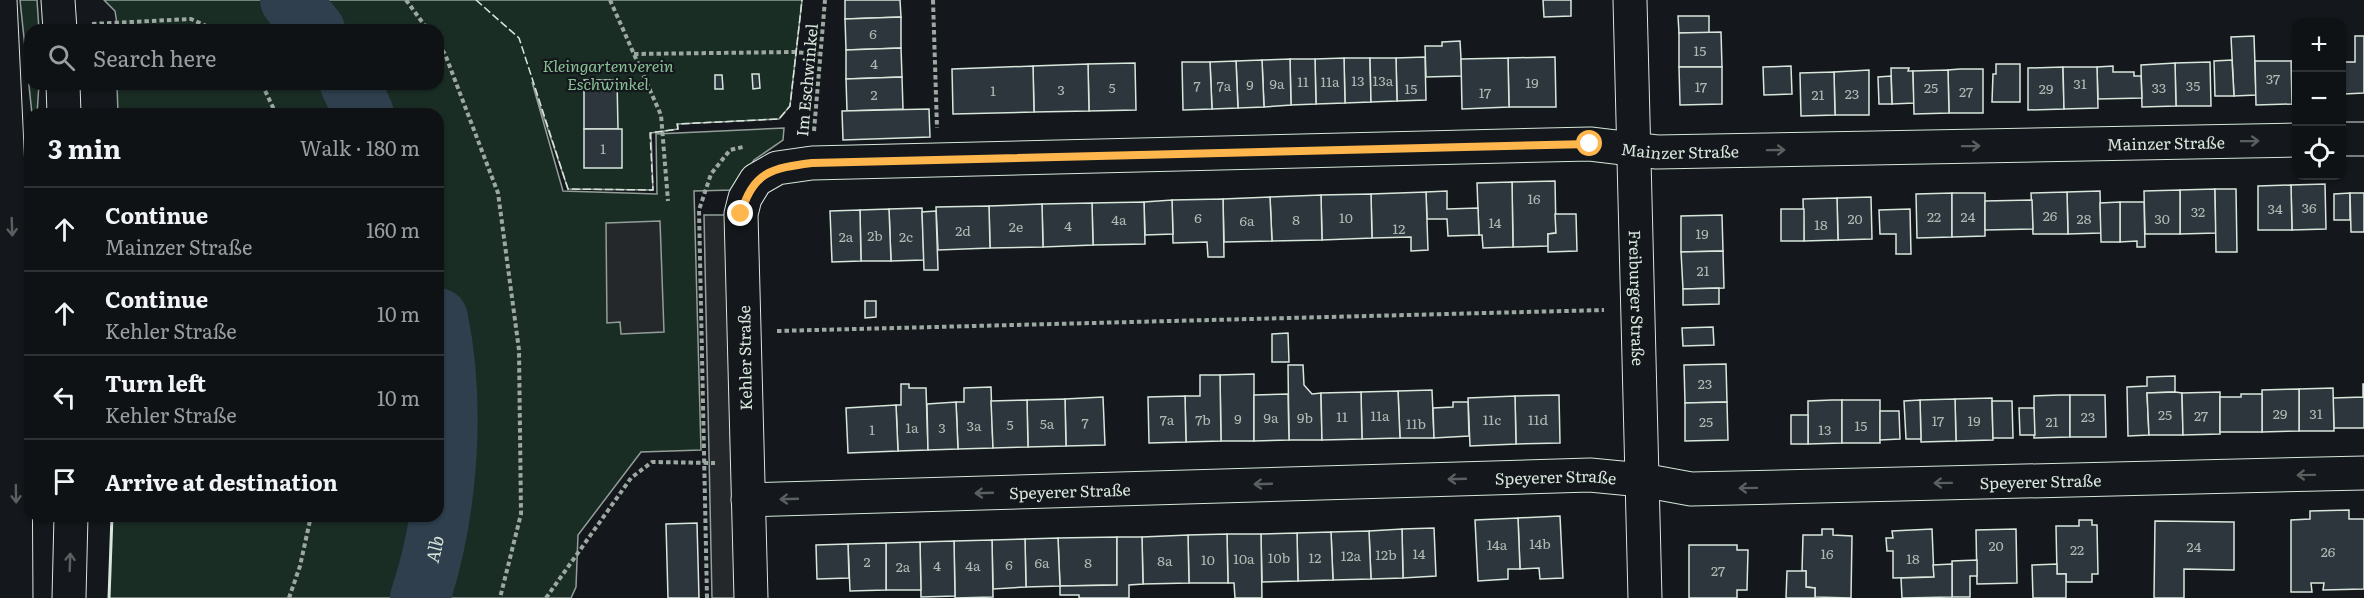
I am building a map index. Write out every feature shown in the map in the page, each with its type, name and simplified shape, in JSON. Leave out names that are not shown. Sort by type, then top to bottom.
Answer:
[{"type":"main road","points":[[0,0],[14,295],[15,598]]},
{"type":"main road","name":"Freiburger Straße","points":[[1630,0],[1645,598]]},
{"type":"main road","points":[[63,90],[64,108]]},
{"type":"main road","points":[[2346,139],[2364,139]]},
{"type":"main road","name":"Mainzer Straße","points":[[812,163],[938,158],[1578,144],[1657,152],[2292,140]]},
{"type":"main road","name":"Kehler Straße","points":[[751,598],[741,214],[745,198],[756,180],[777,168],[812,163]]},
{"type":"main road","name":"Speyerer Straße","points":[[748,500],[1590,475],[1642,480],[1691,489],[2364,473]]},
{"type":"main road","points":[[69,598],[71,522]]},
{"type":"path","points":[[406,0],[424,24]]},
{"type":"path","points":[[610,0],[661,115],[668,201]]},
{"type":"path","name":"Im Eschwinkel","points":[[812,163],[825,0]]},
{"type":"path","points":[[933,0],[938,158]]},
{"type":"path","points":[[59,19],[191,19],[201,24]]},
{"type":"path","points":[[444,52],[498,193],[519,350],[521,514],[500,598]]},
{"type":"path","points":[[634,54],[794,52],[820,54]]},
{"type":"path","points":[[265,90],[273,108]]},
{"type":"path","points":[[744,332],[1638,309]]},
{"type":"path","points":[[546,598],[632,478],[652,462],[747,462]]},
{"type":"path","points":[[289,598],[309,522]]},
{"type":"green space","points":[[20,0],[37,0],[39,24],[24,24],[24,38]]},
{"type":"green space","name":"Kleingartenverein Eschwinkel","points":[[104,0],[802,0],[790,106],[779,119],[678,124],[678,129],[651,133],[653,190],[568,189],[532,82],[563,191],[657,194],[656,134],[784,128],[783,140],[754,160],[734,190],[694,191],[701,450],[641,452],[578,535],[576,587],[571,598],[109,598],[112,522],[444,522],[444,108],[118,108],[117,90],[444,90],[444,24],[117,24],[115,11]]},
{"type":"green space","points":[[29,90],[39,90],[37,108],[31,108]]},
{"type":"shaded area","points":[[704,215],[727,215],[737,598],[712,598]]},
{"type":"shaded area","points":[[660,221],[664,332],[621,334],[620,322],[607,323],[606,223]]},
{"type":"building","points":[[845,0],[900,0],[901,17],[845,19]]},
{"type":"building","points":[[1543,0],[1571,0],[1571,16],[1544,17]]},
{"type":"building","points":[[1678,16],[1709,16],[1709,33],[1679,33]]},
{"type":"building","points":[[901,17],[901,48],[846,50],[845,19]]},
{"type":"building","points":[[1721,32],[1722,67],[1679,67],[1679,33]]},
{"type":"building","points":[[2254,36],[2256,95],[2234,96],[2231,37]]},
{"type":"building","points":[[2355,36],[2364,36],[2364,93],[2346,94],[2346,62],[2355,62]]},
{"type":"building","points":[[1460,41],[1462,76],[1426,77],[1425,46],[1442,46],[1442,42]]},
{"type":"building","points":[[901,48],[902,77],[846,79],[846,50]]},
{"type":"building","points":[[1425,57],[1426,100],[1397,101],[1396,58]]},
{"type":"building","points":[[1555,57],[1556,107],[1509,107],[1508,58]]},
{"type":"building","points":[[1344,58],[1370,58],[1371,102],[1345,103]]},
{"type":"building","points":[[1344,58],[1345,103],[1316,104],[1315,59]]},
{"type":"building","points":[[1370,58],[1396,58],[1397,101],[1371,102]]},
{"type":"building","points":[[1508,58],[1509,107],[1462,109],[1461,59]]},
{"type":"building","points":[[1290,59],[1315,59],[1316,104],[1291,105]]},
{"type":"building","points":[[1290,59],[1291,105],[1264,107],[1262,60]]},
{"type":"building","points":[[1262,60],[1264,107],[1238,108],[1236,61]]},
{"type":"building","points":[[2232,60],[2234,96],[2215,96],[2214,61]]},
{"type":"building","points":[[1236,61],[1238,108],[1212,109],[1210,62]]},
{"type":"building","points":[[2255,61],[2291,61],[2292,104],[2256,105]]},
{"type":"building","points":[[1182,62],[1210,62],[1212,109],[1183,110]]},
{"type":"building","points":[[2210,62],[2211,106],[2176,106],[2175,63]]},
{"type":"building","points":[[1135,63],[1136,110],[1089,111],[1088,64]]},
{"type":"building","points":[[2175,63],[2176,106],[2142,107],[2141,65]]},
{"type":"building","points":[[1088,64],[1089,111],[1034,112],[1033,66]]},
{"type":"building","points":[[1996,64],[2020,64],[2020,102],[1992,102],[1993,74],[1996,74]]},
{"type":"building","points":[[1033,66],[1034,112],[953,114],[952,69]]},
{"type":"building","points":[[1791,66],[1792,94],[1764,95],[1763,67]]},
{"type":"building","points":[[2113,66],[2113,72],[2134,72],[2134,76],[2141,76],[2142,98],[2098,99],[2097,67]]},
{"type":"building","points":[[1679,67],[1722,67],[1722,104],[1680,105]]},
{"type":"building","points":[[2063,67],[2064,109],[2028,110],[2028,68]]},
{"type":"building","points":[[2063,67],[2097,67],[2098,108],[2064,109]]},
{"type":"building","points":[[1891,68],[1909,68],[1908,71],[1913,71],[1914,103],[1892,104]]},
{"type":"building","points":[[1983,69],[1983,113],[1949,113],[1948,70]]},
{"type":"building","points":[[1869,70],[1869,115],[1835,115],[1834,72]]},
{"type":"building","points":[[1948,70],[1949,113],[1914,114],[1913,71]]},
{"type":"building","points":[[1834,72],[1835,115],[1801,116],[1800,73]]},
{"type":"building","points":[[752,74],[759,74],[760,88],[753,89]]},
{"type":"building","points":[[715,75],[722,75],[723,89],[715,89]]},
{"type":"building","points":[[1891,76],[1892,104],[1879,104],[1878,77]]},
{"type":"building","points":[[902,77],[903,109],[847,111],[846,79]]},
{"type":"building","points":[[584,80],[617,80],[618,129],[584,129]]},
{"type":"building","points":[[929,109],[930,137],[843,140],[842,111]]},
{"type":"building","points":[[584,129],[622,129],[622,168],[584,168]]},
{"type":"building","points":[[1555,181],[1556,233],[1548,234],[1548,246],[1513,247],[1512,182]]},
{"type":"building","points":[[1512,182],[1513,247],[1483,248],[1482,235],[1479,235],[1477,183]]},
{"type":"building","points":[[2325,184],[2326,229],[2292,230],[2291,185]]},
{"type":"building","points":[[2291,185],[2292,230],[2258,230],[2258,186]]},
{"type":"building","points":[[2215,189],[2216,233],[2180,234],[2180,190]]},
{"type":"building","points":[[2215,189],[2236,189],[2237,252],[2216,252]]},
{"type":"building","points":[[2180,190],[2180,234],[2145,234],[2144,191]]},
{"type":"building","points":[[1447,191],[1447,209],[1478,208],[1479,235],[1448,236],[1447,219],[1427,219],[1426,192]]},
{"type":"building","points":[[2100,191],[2101,233],[2068,234],[2067,192]]},
{"type":"building","points":[[1426,192],[1428,250],[1411,251],[1411,237],[1372,238],[1371,194]]},
{"type":"building","points":[[2067,192],[2068,234],[2033,234],[2031,193]]},
{"type":"building","points":[[1952,193],[1952,237],[1917,238],[1916,194]]},
{"type":"building","points":[[1952,193],[1985,193],[1985,236],[1952,237]]},
{"type":"building","points":[[2350,193],[2350,220],[2334,220],[2334,194]]},
{"type":"building","points":[[2350,193],[2364,193],[2364,232],[2351,232]]},
{"type":"building","points":[[1371,194],[1372,238],[1322,240],[1321,195]]},
{"type":"building","points":[[1321,195],[1322,240],[1272,241],[1270,197]]},
{"type":"building","points":[[1270,197],[1272,241],[1224,242],[1223,199]]},
{"type":"building","points":[[1871,197],[1872,239],[1838,240],[1837,198]]},
{"type":"building","points":[[1837,198],[1838,240],[1804,241],[1803,199]]},
{"type":"building","points":[[1223,199],[1224,257],[1208,257],[1207,242],[1173,243],[1172,200]]},
{"type":"building","points":[[1172,200],[1173,234],[1145,235],[1144,202]]},
{"type":"building","points":[[2032,200],[2033,229],[1985,230],[1985,201]]},
{"type":"building","points":[[1144,202],[1145,244],[1093,245],[1092,203]]},
{"type":"building","points":[[2120,202],[2144,202],[2145,247],[2137,247],[2137,241],[2120,242]]},
{"type":"building","points":[[2120,202],[2120,242],[2101,242],[2100,203]]},
{"type":"building","points":[[1092,203],[1093,245],[1043,247],[1042,204]]},
{"type":"building","points":[[1042,204],[1043,247],[990,248],[989,206]]},
{"type":"building","points":[[989,206],[990,248],[938,250],[936,207]]},
{"type":"building","points":[[922,208],[924,260],[891,261],[889,209]]},
{"type":"building","points":[[889,209],[891,261],[861,261],[860,210]]},
{"type":"building","points":[[1781,209],[1804,209],[1804,241],[1781,241]]},
{"type":"building","points":[[1910,209],[1911,254],[1896,254],[1896,234],[1880,234],[1879,210]]},
{"type":"building","points":[[860,210],[861,261],[832,262],[830,211]]},
{"type":"building","points":[[936,211],[938,270],[924,270],[922,212]]},
{"type":"building","points":[[1555,214],[1576,214],[1577,251],[1548,252],[1548,234],[1556,233]]},
{"type":"building","points":[[1722,215],[1723,251],[1681,252],[1681,216]]},
{"type":"building","points":[[1723,251],[1724,288],[1683,289],[1681,252]]},
{"type":"building","points":[[1719,288],[1719,304],[1683,305],[1683,289]]},
{"type":"building","points":[[865,301],[876,301],[876,317],[865,318]]},
{"type":"building","points":[[1713,327],[1714,345],[1683,346],[1682,328]]},
{"type":"building","points":[[1288,333],[1289,362],[1272,362],[1272,334]]},
{"type":"building","points":[[1726,364],[1727,402],[1685,403],[1684,365]]},
{"type":"building","points":[[1288,365],[1303,365],[1304,385],[1312,394],[1321,393],[1322,440],[1289,440]]},
{"type":"building","points":[[1254,374],[1254,441],[1221,441],[1220,375]]},
{"type":"building","points":[[1200,375],[1220,375],[1221,441],[1186,442],[1185,396],[1200,396]]},
{"type":"building","points":[[2175,376],[2175,392],[2147,393],[2149,435],[2128,436],[2127,387],[2147,386],[2147,377]]},
{"type":"building","points":[[901,384],[909,384],[909,388],[926,388],[928,450],[898,451],[896,405],[901,405]]},
{"type":"building","points":[[2363,384],[2364,428],[2334,428],[2333,398],[2363,397]]},
{"type":"building","points":[[991,387],[993,448],[958,449],[956,402],[964,402],[964,388]]},
{"type":"building","points":[[2333,388],[2334,431],[2299,431],[2299,389]]},
{"type":"building","points":[[2299,389],[2299,431],[2262,432],[2262,390]]},
{"type":"building","points":[[1432,390],[1434,438],[1400,438],[1398,391]]},
{"type":"building","points":[[1398,391],[1400,438],[1362,439],[1361,392]]},
{"type":"building","points":[[1361,392],[1362,439],[1322,440],[1321,393]]},
{"type":"building","points":[[2220,392],[2220,434],[2183,435],[2182,393]]},
{"type":"building","points":[[2147,393],[2182,393],[2183,435],[2149,435]]},
{"type":"building","points":[[1288,394],[1289,440],[1254,441],[1254,395]]},
{"type":"building","points":[[2241,394],[2262,394],[2262,432],[2220,432],[2220,397],[2241,397]]},
{"type":"building","points":[[1559,395],[1560,443],[1516,444],[1515,396]]},
{"type":"building","points":[[2070,395],[2070,437],[2034,438],[2034,396]]},
{"type":"building","points":[[2070,395],[2105,395],[2106,437],[2070,437]]},
{"type":"building","points":[[1185,396],[1186,442],[1149,443],[1148,397]]},
{"type":"building","points":[[1515,396],[1516,444],[1470,446],[1468,398]]},
{"type":"building","points":[[1103,397],[1105,445],[1066,446],[1065,399]]},
{"type":"building","points":[[1992,398],[1993,440],[1956,441],[1955,399]]},
{"type":"building","points":[[1065,399],[1066,446],[1028,447],[1027,400]]},
{"type":"building","points":[[1955,399],[1956,441],[1921,442],[1920,400]]},
{"type":"building","points":[[1027,400],[1028,447],[993,448],[991,401]]},
{"type":"building","points":[[1842,400],[1842,443],[1808,444],[1808,401]]},
{"type":"building","points":[[1842,400],[1880,400],[1880,443],[1842,443]]},
{"type":"building","points":[[1920,400],[1921,439],[1906,439],[1904,401]]},
{"type":"building","points":[[1992,401],[2012,401],[2013,438],[1993,438]]},
{"type":"building","points":[[956,402],[958,449],[928,450],[927,404]]},
{"type":"building","points":[[1453,402],[1468,402],[1469,436],[1434,438],[1433,408],[1453,407]]},
{"type":"building","points":[[1727,402],[1728,440],[1685,441],[1685,403]]},
{"type":"building","points":[[896,405],[898,451],[848,453],[846,408]]},
{"type":"building","points":[[2019,408],[2034,408],[2035,435],[2020,435]]},
{"type":"building","points":[[1880,411],[1899,411],[1900,439],[1880,440]]},
{"type":"building","points":[[1791,415],[1808,415],[1808,444],[1791,444]]},
{"type":"building","points":[[2349,510],[2349,519],[2364,519],[2364,589],[2323,590],[2324,583],[2311,583],[2312,592],[2291,592],[2291,520],[2310,519],[2310,511]]},
{"type":"building","points":[[1560,516],[1563,578],[1540,579],[1539,568],[1520,569],[1518,518]]},
{"type":"building","points":[[1518,518],[1520,569],[1508,569],[1508,579],[1478,581],[1475,520]]},
{"type":"building","points":[[2079,520],[2092,520],[2092,525],[2097,525],[2098,574],[2092,574],[2092,582],[2066,582],[2066,574],[2057,574],[2056,526],[2079,526]]},
{"type":"building","points":[[2155,521],[2234,522],[2234,570],[2184,569],[2184,598],[2154,598]]},
{"type":"building","points":[[697,523],[699,598],[668,598],[666,524]]},
{"type":"building","points":[[1434,528],[1436,576],[1403,578],[1402,529]]},
{"type":"building","points":[[1402,529],[1403,578],[1371,579],[1369,531]]},
{"type":"building","points":[[1822,529],[1833,529],[1833,535],[1852,536],[1851,598],[1815,597],[1815,588],[1806,587],[1806,571],[1802,571],[1803,535],[1822,535]]},
{"type":"building","points":[[1932,529],[1934,577],[1893,578],[1893,551],[1887,551],[1886,538],[1893,538],[1892,531]]},
{"type":"building","points":[[2016,529],[2017,583],[1977,584],[1976,530]]},
{"type":"building","points":[[1369,531],[1371,579],[1333,580],[1331,532]]},
{"type":"building","points":[[1331,532],[1333,580],[1298,581],[1297,533]]},
{"type":"building","points":[[1297,533],[1298,581],[1262,582],[1261,534]]},
{"type":"building","points":[[1227,534],[1261,534],[1262,598],[1235,598],[1234,583],[1228,583]]},
{"type":"building","points":[[1227,534],[1228,583],[1189,583],[1188,535]]},
{"type":"building","points":[[1188,535],[1189,583],[1143,584],[1142,537]]},
{"type":"building","points":[[1117,537],[1117,585],[1060,586],[1058,538]]},
{"type":"building","points":[[1117,537],[1142,537],[1143,584],[1129,585],[1129,598],[1079,598],[1079,595],[1060,595],[1060,586],[1117,585]]},
{"type":"building","points":[[1058,538],[1060,586],[1026,587],[1025,539]]},
{"type":"building","points":[[1025,539],[1026,587],[993,589],[992,540]]},
{"type":"building","points":[[992,540],[993,597],[955,598],[954,541]]},
{"type":"building","points":[[954,541],[955,596],[921,597],[920,542]]},
{"type":"building","points":[[920,542],[921,590],[886,590],[886,543]]},
{"type":"building","points":[[886,543],[886,590],[850,591],[848,544]]},
{"type":"building","points":[[848,544],[849,578],[817,579],[816,545]]},
{"type":"building","points":[[1689,545],[1737,545],[1737,550],[1748,550],[1747,590],[1737,590],[1737,598],[1689,598]]},
{"type":"building","points":[[1977,560],[1977,576],[1970,576],[1970,597],[1952,597],[1952,561]]},
{"type":"building","points":[[1952,564],[1952,597],[1902,598],[1901,578],[1934,577],[1933,565]]},
{"type":"building","points":[[2057,564],[2057,574],[2066,574],[2066,598],[2033,598],[2032,565]]},
{"type":"building","points":[[1787,571],[1806,571],[1806,587],[1815,588],[1815,598],[1786,598]]},
{"type":"waterway","name":"Alb","points":[[290,0],[310,24]]},
{"type":"waterway","name":"Alb","points":[[353,90],[361,108]]},
{"type":"waterway","name":"Alb","points":[[444,352],[448,423],[444,484]]},
{"type":"waterway","name":"Alb","points":[[420,598],[430,565],[439,522]]},
{"type":"fence","points":[[476,0],[519,38],[568,189],[653,190],[650,133],[678,129],[677,124],[779,119],[790,106],[802,0]]},
{"type":"wall","points":[[109,598],[112,522]]},
{"type":"route","points":[[741,214],[745,198],[756,180],[777,168],[812,163],[938,158],[1590,144]]}]
